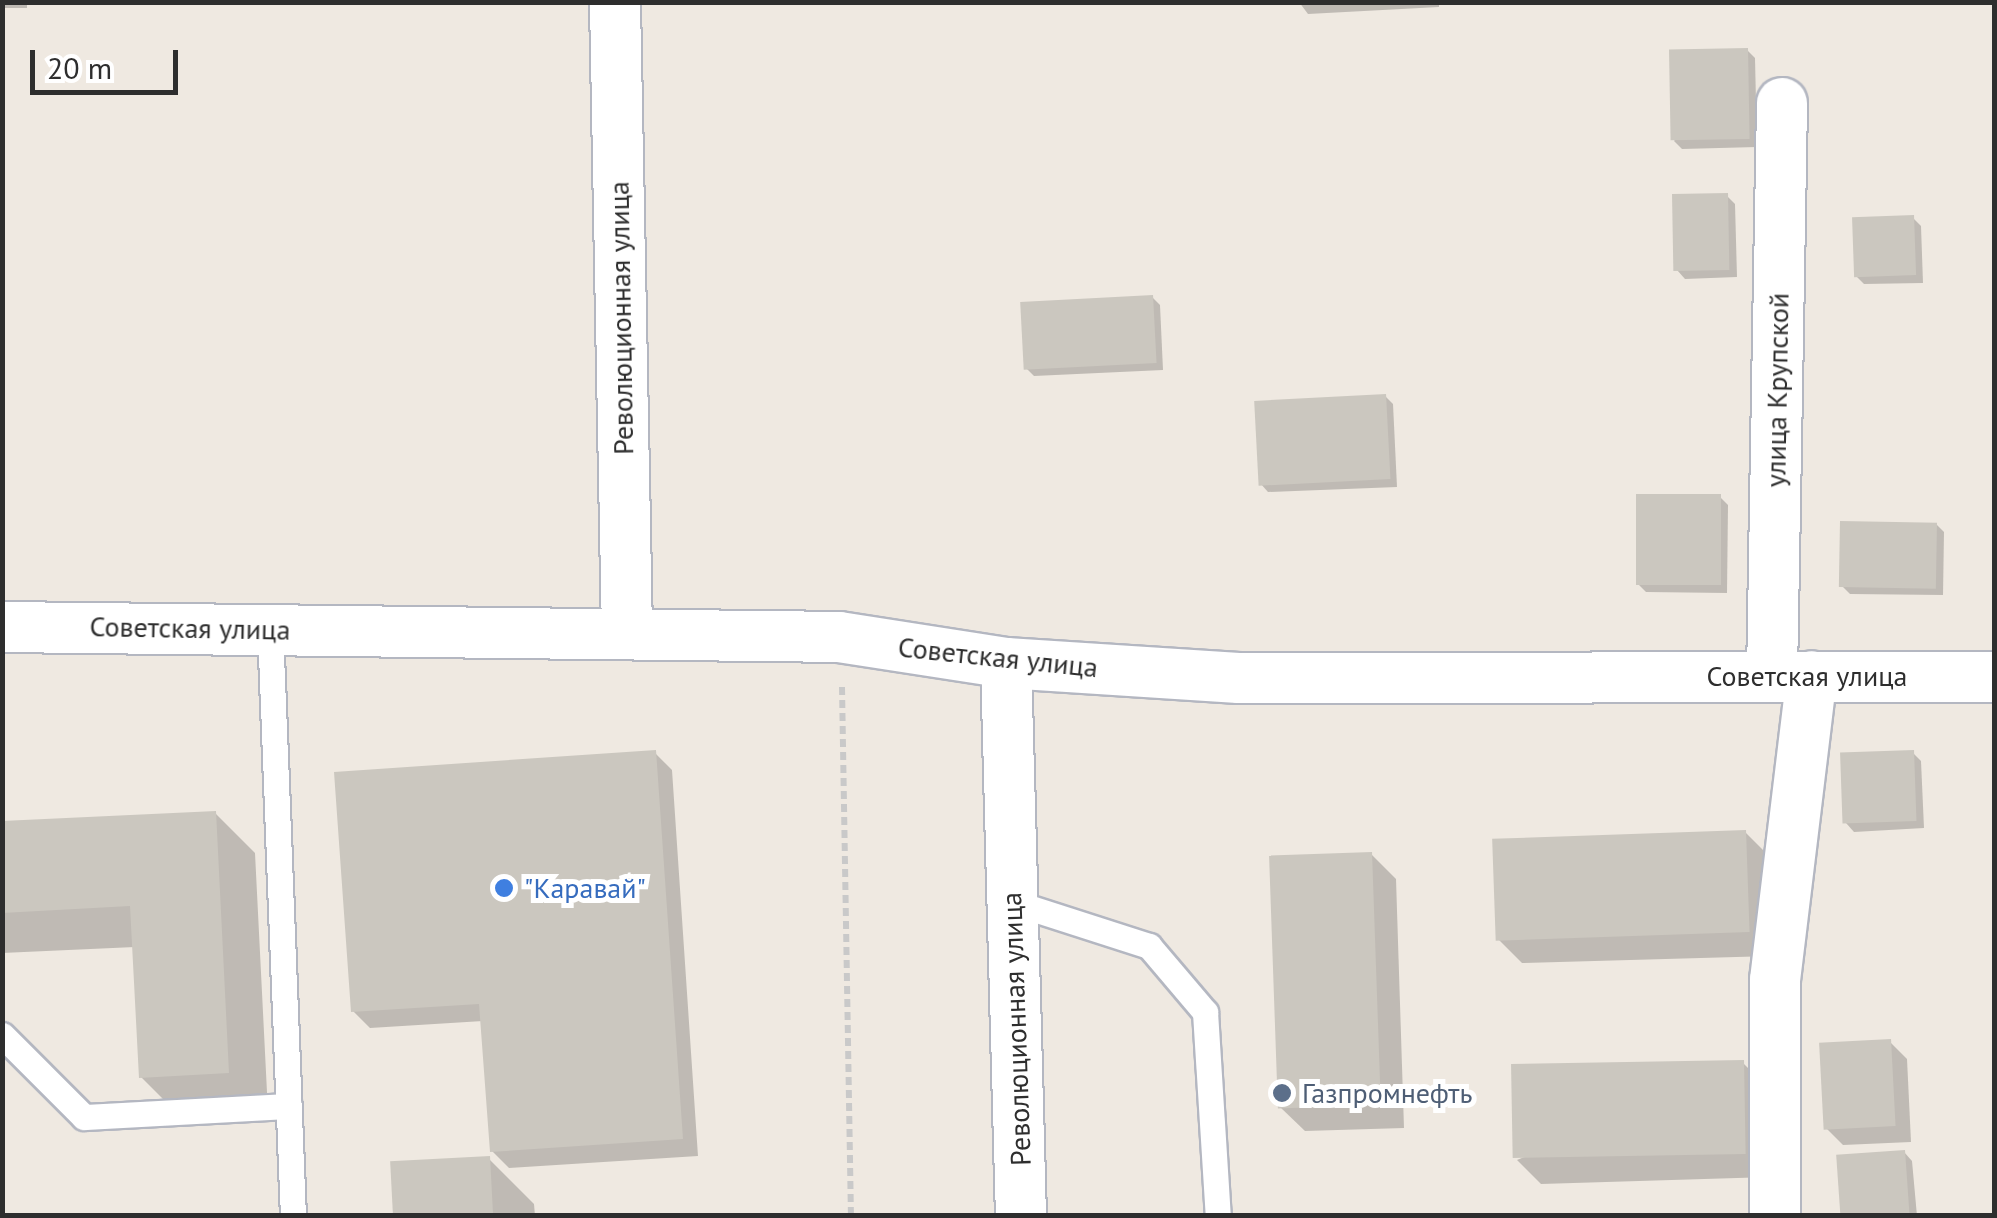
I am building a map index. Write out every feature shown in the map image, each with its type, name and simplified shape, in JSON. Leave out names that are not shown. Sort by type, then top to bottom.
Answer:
[{"type":"street","name":"Революционная улица","points":[[615,2],[627,633]]},
{"type":"street","name":"улица Крупской","points":[[1775,1216],[1775,980],[1792,676],[1782,103]]},
{"type":"street","name":"Советская улица","points":[[2,627],[839,637],[1006,663],[1238,678],[1994,676]]},
{"type":"street","name":"Революционная улица","points":[[1006,663],[1021,1216]]},
{"type":"lane","points":[[270,629],[294,1216]]},
{"type":"lane","points":[[1012,902],[1149,946],[1205,1012],[1218,1216]]},
{"type":"lane","points":[[2,1035],[84,1117],[289,1106]]},
{"type":"path","points":[[839,637],[851,1216]]},
{"type":"building","points":[[1748,48],[1750,139],[1671,140],[1669,49]]},
{"type":"building","points":[[1728,193],[1729,270],[1673,271],[1672,194]]},
{"type":"building","points":[[1914,215],[1916,275],[1854,277],[1852,217]]},
{"type":"building","points":[[1153,295],[1157,363],[1024,370],[1020,302]]},
{"type":"building","points":[[1386,394],[1390,479],[1259,486],[1254,401]]},
{"type":"building","points":[[1636,494],[1721,494],[1721,585],[1636,585]]},
{"type":"building","points":[[1840,521],[1937,523],[1936,589],[1839,587]]},
{"type":"building","name":"\"Каравай\"","points":[[656,750],[683,1139],[490,1152],[479,1004],[351,1012],[334,772]]},
{"type":"building","points":[[1914,750],[1916,821],[1843,824],[1840,753]]},
{"type":"building","points":[[216,811],[229,1073],[139,1078],[130,906],[2,913],[2,821]]},
{"type":"building","points":[[1746,830],[1750,932],[1496,941],[1492,839]]},
{"type":"building","points":[[1372,852],[1381,1105],[1278,1108],[1269,856]]},
{"type":"building","points":[[1891,1039],[1896,1126],[1824,1130],[1819,1043]]},
{"type":"building","points":[[1744,1060],[1746,1154],[1513,1158],[1511,1064]]},
{"type":"building","points":[[1905,1150],[1910,1216],[1840,1216],[1836,1155]]},
{"type":"building","points":[[490,1156],[493,1216],[393,1216],[390,1161]]},
{"type":"place","name":"\"Каравай\"","points":[[504,888]]},
{"type":"place","name":"Газпромнефть","points":[[1282,1093]]}]
